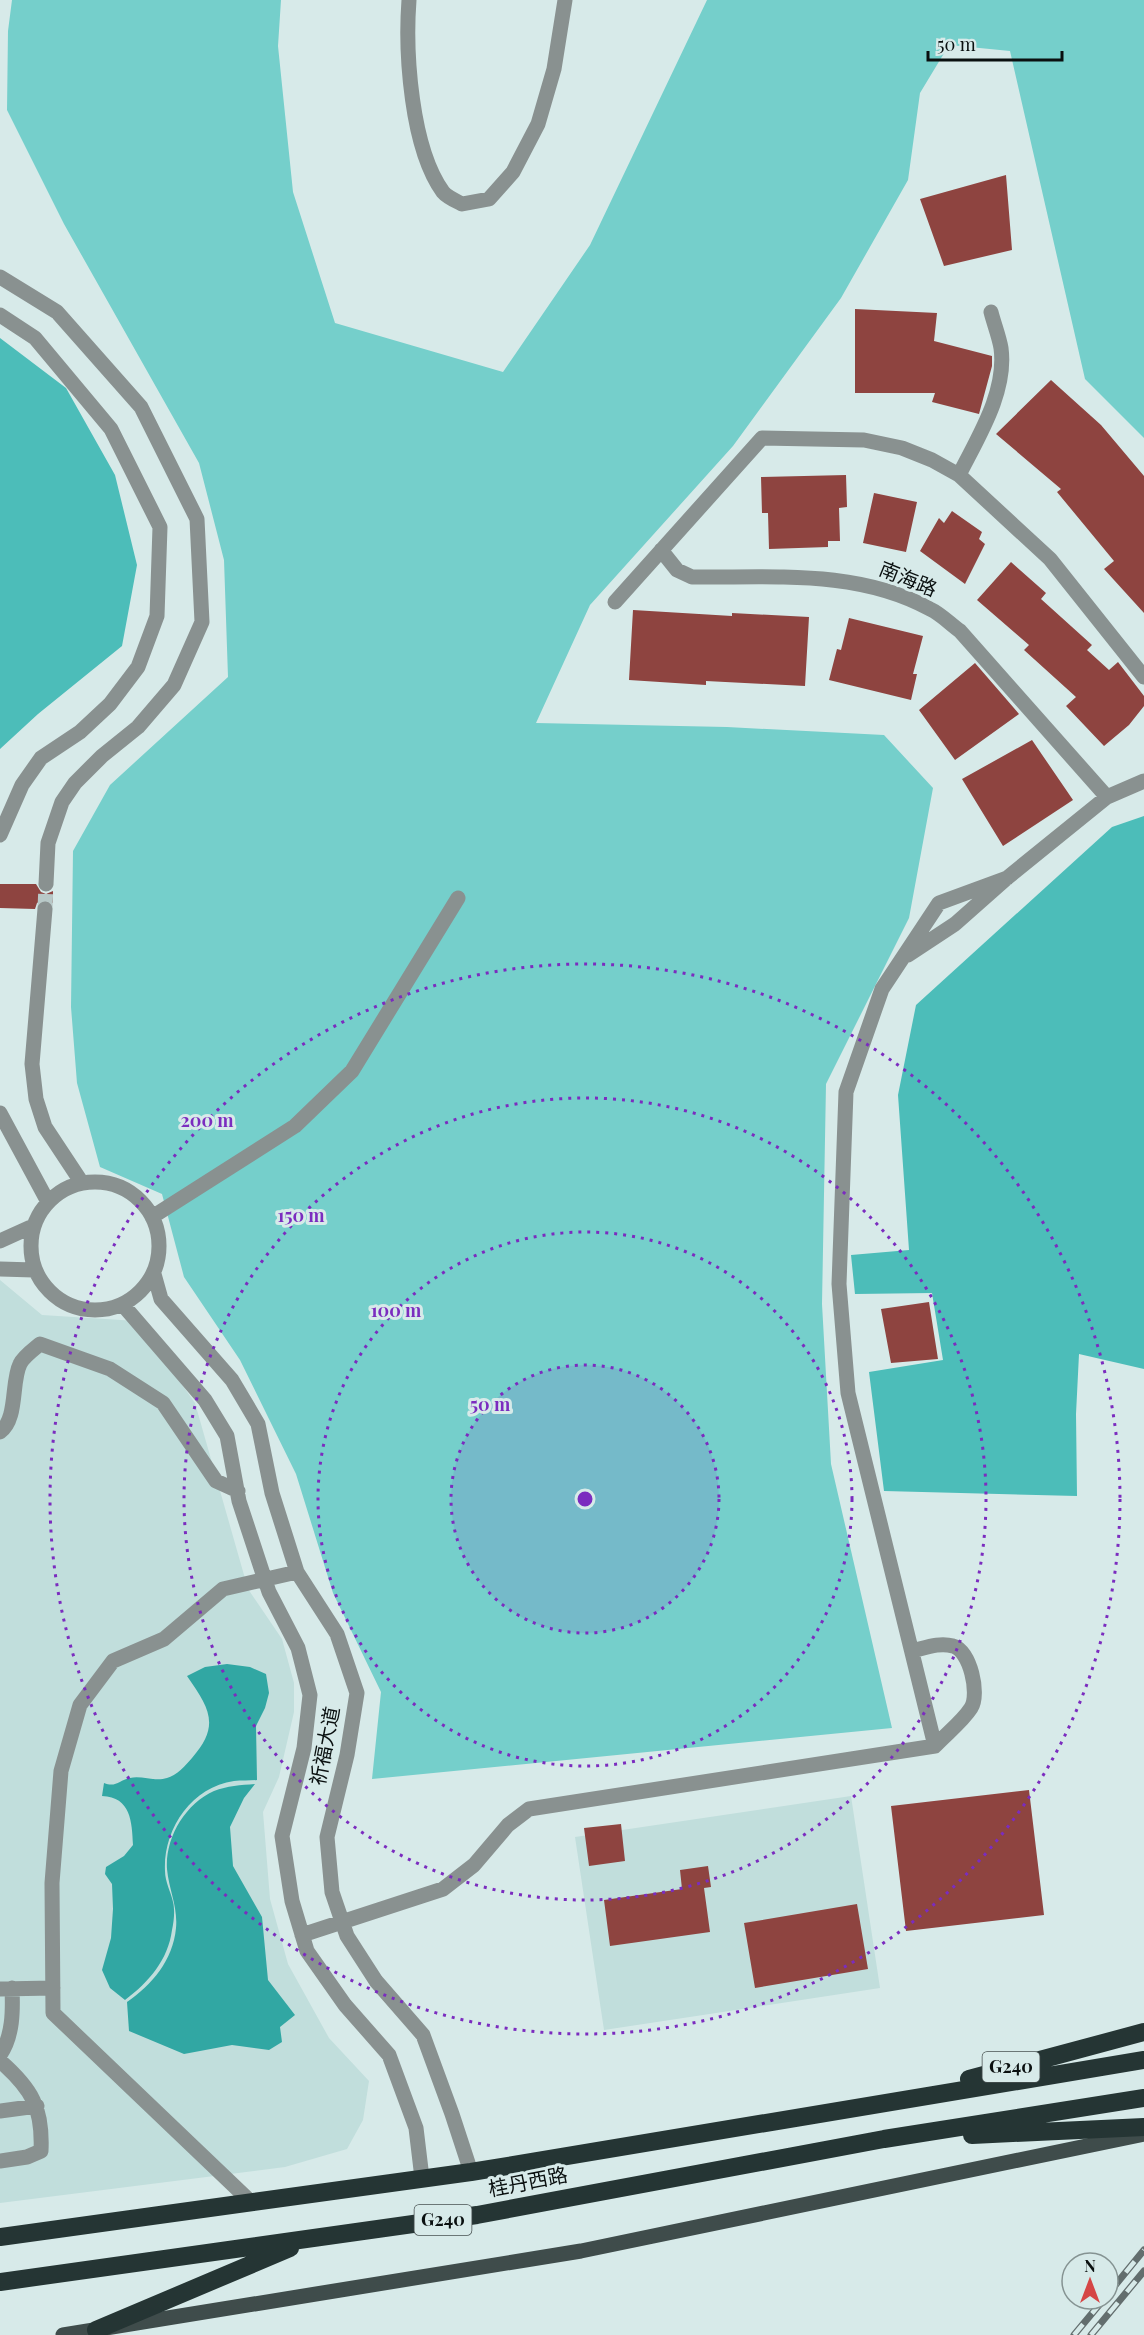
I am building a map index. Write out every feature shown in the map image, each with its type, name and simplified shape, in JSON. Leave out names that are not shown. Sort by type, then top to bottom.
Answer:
[{"type":"highway","name":"G240","points":[[879,2104],[1144,2031]]},
{"type":"highway","points":[[879,2104],[1144,2060]]},
{"type":"highway","points":[[884,2139],[1144,2097]]},
{"type":"highway","name":"桂丹西路","points":[[0,2237],[471,2172],[879,2104]]},
{"type":"highway","name":"G240","points":[[884,2139],[1144,2127]]},
{"type":"highway","name":"桂丹西路","points":[[0,2282],[477,2215],[884,2139]]},
{"type":"highway","points":[[96,2330],[314,2238]]},
{"type":"main road","points":[[63,2335],[581,2251],[1144,2134]]},
{"type":"street","points":[[409,0],[407,52],[416,116],[427,163],[444,194],[462,204],[489,199],[513,172],[538,124],[554,69],[565,0]]},
{"type":"street","points":[[0,277],[57,312],[141,407],[197,519],[202,622],[174,685],[138,727],[102,756],[75,783],[62,801],[48,843],[46,884]]},
{"type":"street","points":[[959,475],[985,424],[999,385],[1001,350],[991,312]]},
{"type":"street","points":[[0,315],[35,338],[111,429],[160,527],[157,616],[138,667],[110,704],[80,732],[41,758],[22,785],[0,835]]},
{"type":"street","points":[[615,602],[762,438],[864,440],[902,448],[932,459],[959,475],[1050,559],[1144,677]]},
{"type":"street","name":"南海路","points":[[661,550],[676,570],[692,577],[832,579],[861,583],[900,594],[933,610],[960,631],[1107,797]]},
{"type":"street","points":[[903,959],[955,924],[1007,878],[1107,797],[1144,781]]},
{"type":"street","points":[[935,1746],[848,1393],[839,1284],[846,1092],[882,989],[939,903],[1007,878]]},
{"type":"street","points":[[152,1217],[295,1126],[352,1071],[458,898]]},
{"type":"street","points":[[45,909],[32,1064],[35,1087],[45,1127],[82,1183]]},
{"type":"street","points":[[0,1113],[48,1202]]},
{"type":"street","points":[[104,1182],[132,1193],[148,1209],[152,1217],[158,1229],[160,1252],[154,1274],[141,1292],[123,1305],[109,1310],[86,1311],[65,1304],[47,1290],[34,1270],[30,1248],[33,1226],[48,1202],[61,1191],[82,1183],[104,1182]]},
{"type":"street","points":[[0,1241],[33,1226]]},
{"type":"street","points":[[0,1269],[34,1270]]},
{"type":"street","name":"祈福大道","points":[[154,1274],[161,1299],[232,1380],[258,1424],[272,1493],[297,1572],[337,1634],[357,1693],[347,1755],[327,1837],[332,1892],[347,1936],[376,1981],[423,2035],[471,2172]]},
{"type":"street","name":"祈福大道","points":[[123,1305],[205,1400],[227,1436],[238,1491],[268,1592],[298,1648],[310,1695],[304,1748],[282,1836],[292,1901],[307,1951],[345,2005],[389,2055],[416,2128],[422,2178]]},
{"type":"street","points":[[0,1432],[5,1429],[13,1405],[20,1363],[40,1344],[110,1370],[163,1403],[216,1481],[238,1491]]},
{"type":"street","points":[[251,2202],[53,2013],[52,1883],[61,1771],[80,1705],[113,1661],[164,1639],[223,1589],[297,1572]]},
{"type":"street","points":[[302,1935],[442,1889],[474,1865],[508,1825],[529,1809],[935,1746],[972,1707],[975,1691],[967,1657],[956,1646],[938,1644],[912,1651]]},
{"type":"street","points":[[0,2055],[5,2048],[13,2016],[6,1988],[53,1988]]},
{"type":"street","points":[[0,2061],[21,2079],[32,2093],[42,2131],[40,2151],[27,2157],[0,2161]]},
{"type":"street","points":[[0,2111],[37,2106]]},
{"type":"shaded area","points":[[12,0],[281,0],[278,46],[293,192],[335,323],[503,372],[590,245],[707,0],[1144,0],[1144,438],[1085,379],[1010,51],[949,45],[920,93],[908,180],[841,298],[733,446],[590,605],[536,723],[727,727],[884,735],[933,788],[909,918],[826,1084],[822,1304],[831,1464],[892,1728],[372,1779],[381,1692],[333,1593],[296,1474],[240,1360],[184,1277],[162,1194],[100,1167],[77,1083],[71,1007],[73,851],[110,785],[228,677],[224,560],[199,463],[64,224],[7,110],[8,31]]},
{"type":"shaded area","points":[[0,338],[66,388],[115,475],[137,565],[122,646],[38,714],[0,749]]},
{"type":"shaded area","points":[[1144,816],[1144,1369],[1079,1354],[1076,1414],[1077,1496],[884,1491],[869,1372],[943,1360],[932,1293],[855,1294],[851,1255],[909,1250],[898,1095],[916,1005],[1112,827]]},
{"type":"shaded area","points":[[0,1280],[42,1315],[137,1321],[195,1403],[248,1589],[282,1639],[294,1683],[294,1712],[279,1777],[263,1812],[270,1899],[288,1964],[329,2038],[369,2081],[363,2120],[347,2149],[285,2167],[0,2203]]},
{"type":"shaded area","points":[[227,1664],[250,1667],[266,1674],[269,1693],[256,1726],[257,1780],[234,1781],[205,1792],[193,1801],[175,1826],[169,1840],[165,1875],[174,1908],[170,1941],[156,1970],[125,2000],[110,1988],[102,1970],[111,1938],[113,1909],[112,1884],[105,1874],[106,1867],[124,1856],[133,1845],[132,1828],[124,1806],[112,1797],[102,1796],[104,1783],[115,1784],[134,1777],[162,1779],[174,1775],[184,1767],[201,1746],[207,1736],[209,1726],[206,1707],[187,1676],[205,1667]]},
{"type":"shaded area","points":[[255,1784],[244,1798],[230,1827],[233,1866],[262,1917],[268,1980],[295,2015],[280,2027],[282,2042],[269,2050],[232,2045],[184,2054],[129,2031],[127,2002],[153,1980],[171,1951],[176,1928],[176,1913],[168,1877],[167,1857],[173,1834],[179,1823],[194,1804],[214,1791]]},
{"type":"shaded area","points":[[851,1796],[880,1988],[604,2030],[575,1837]]},
{"type":"building","points":[[1006,175],[1012,250],[944,266],[920,199]]},
{"type":"building","points":[[855,309],[937,313],[934,341],[992,356],[992,366],[979,414],[932,402],[935,393],[855,393]]},
{"type":"building","points":[[1051,380],[1101,425],[1144,476],[1144,613],[1104,569],[1114,561],[1057,492],[1061,489],[996,434]]},
{"type":"building","points":[[846,475],[847,507],[839,508],[840,541],[828,541],[828,547],[769,549],[768,513],[762,513],[761,477]]},
{"type":"building","points":[[874,493],[917,502],[906,552],[863,543]]},
{"type":"building","points":[[952,511],[982,532],[979,539],[985,544],[965,584],[920,551],[939,518],[944,523]]},
{"type":"building","points":[[1011,562],[1046,593],[1041,599],[1092,645],[1087,650],[1109,670],[1118,662],[1144,696],[1144,706],[1129,725],[1104,746],[1066,706],[1076,697],[1024,650],[1029,645],[977,600]]},
{"type":"building","points":[[633,610],[732,616],[732,613],[809,617],[805,686],[706,681],[706,685],[629,680]]},
{"type":"building","points":[[849,618],[923,636],[913,674],[917,674],[911,700],[829,680],[837,649],[841,650]]},
{"type":"building","points":[[975,663],[1019,714],[955,760],[919,710]]},
{"type":"building","points":[[1032,740],[1073,800],[1003,846],[962,779]]},
{"type":"building","points":[[0,884],[36,884],[41,892],[46,894],[53,891],[53,903],[45,899],[37,903],[35,909],[0,908]]},
{"type":"building","points":[[929,1302],[938,1359],[891,1363],[881,1309]]},
{"type":"building","points":[[1029,1790],[1044,1915],[906,1931],[891,1806]]},
{"type":"building","points":[[621,1824],[625,1861],[589,1866],[584,1828]]},
{"type":"building","points":[[708,1866],[711,1887],[704,1888],[710,1932],[610,1946],[604,1900],[682,1889],[680,1870]]},
{"type":"building","points":[[857,1904],[868,1969],[755,1988],[744,1923]]},
{"type":"tunnel","points":[[45,909],[46,884]]},
{"type":"railway","points":[[1120,2279],[1144,2250]]},
{"type":"railway","points":[[1091,2335],[1144,2271]]},
{"type":"railway","points":[[1074,2335],[1094,2311]]}]
